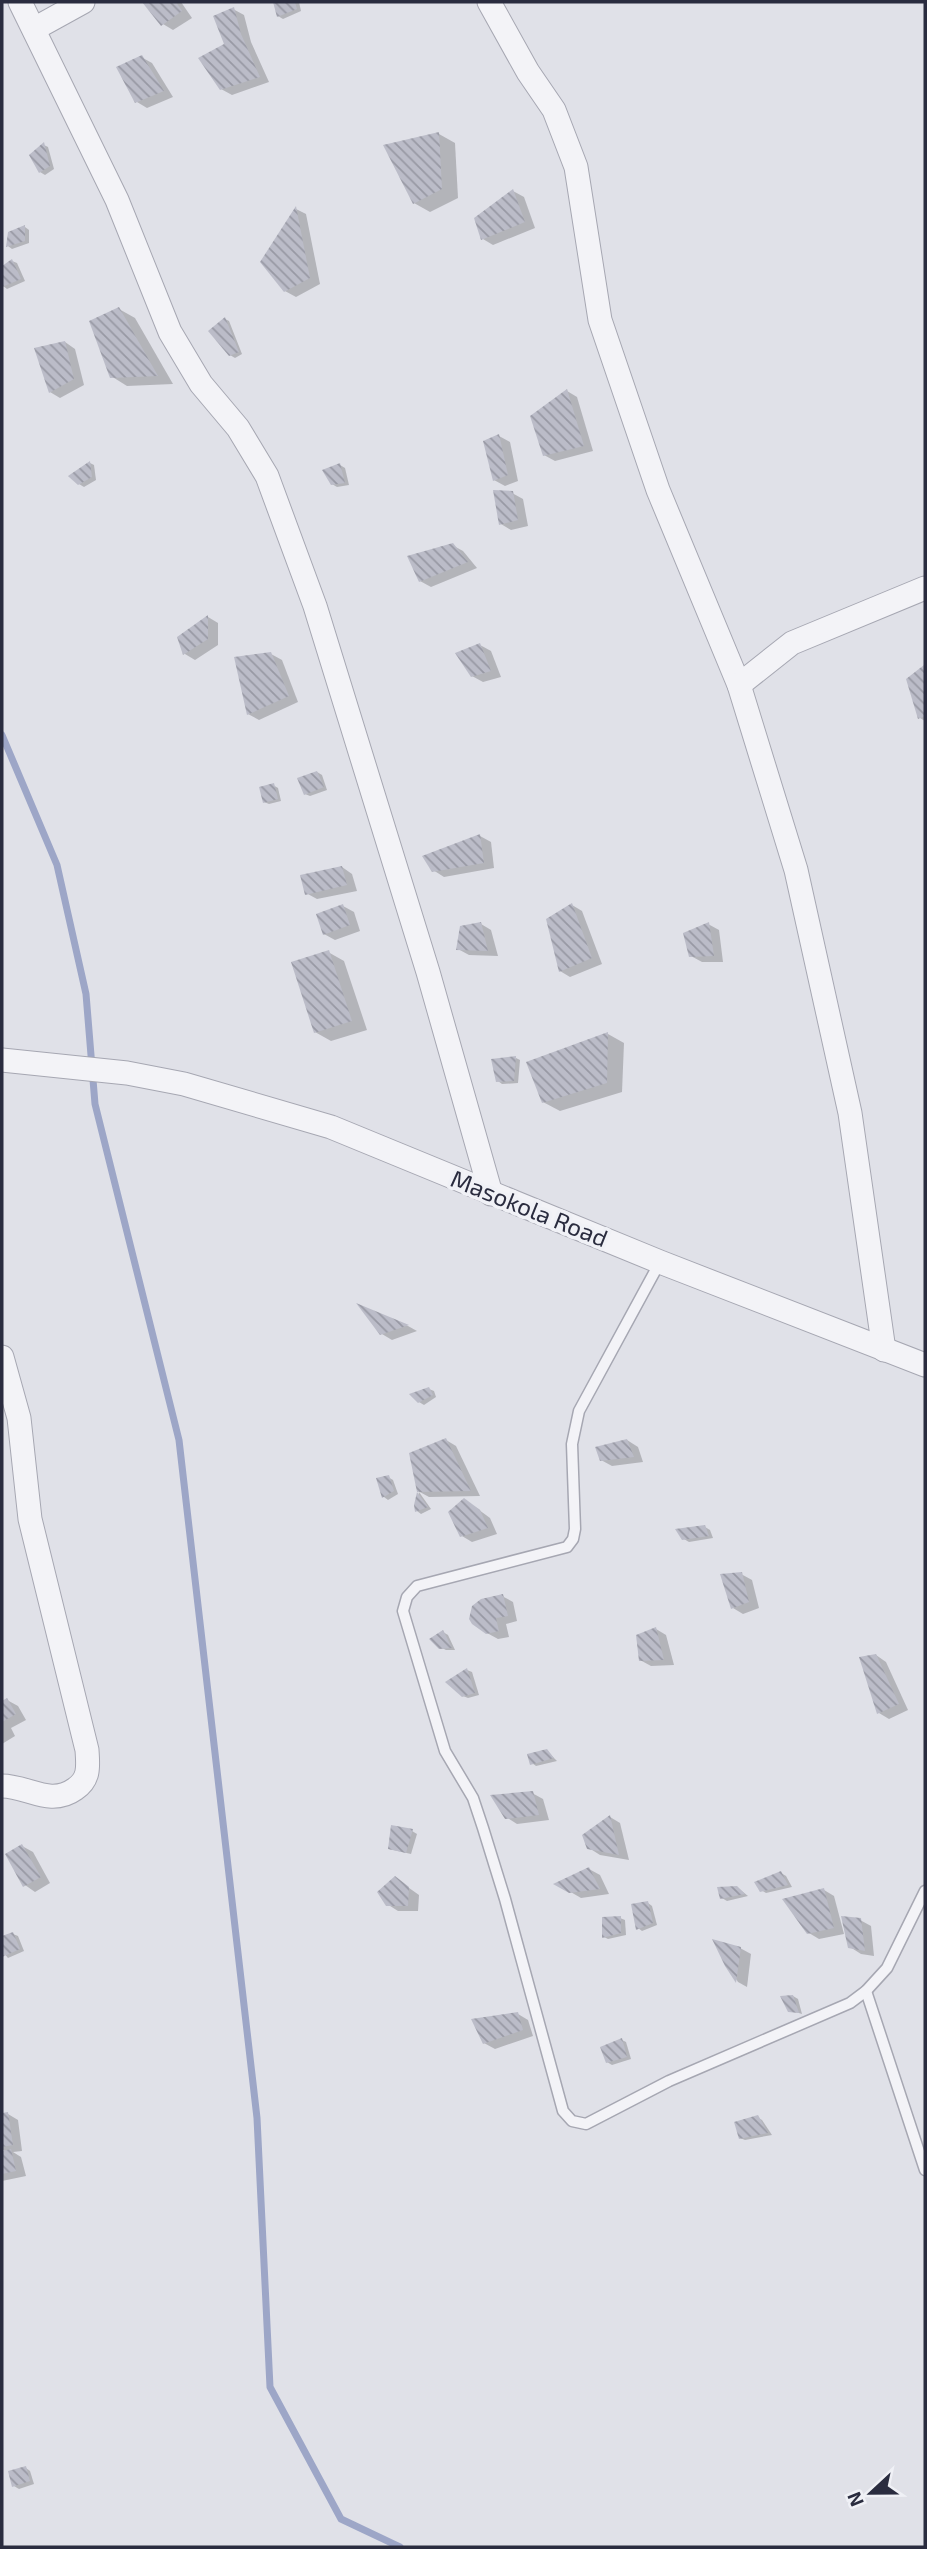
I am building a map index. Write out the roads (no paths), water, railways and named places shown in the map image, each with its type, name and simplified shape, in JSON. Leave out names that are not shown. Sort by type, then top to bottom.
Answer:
[{"type":"street","points":[[20,2],[117,200],[170,332],[201,384],[238,428],[267,476],[315,606],[428,972],[491,1194]]},
{"type":"street","points":[[34,29],[83,2]]},
{"type":"street","points":[[489,2],[528,72],[554,110],[576,167],[600,320],[657,490],[739,685],[796,870],[850,1113],[884,1350]]},
{"type":"street","points":[[739,685],[792,643],[925,588]]},
{"type":"street","name":"Masokola Road","points":[[2,1060],[127,1073],[184,1084],[331,1127],[660,1262],[925,1365]]},
{"type":"street","points":[[2,1357],[19,1418],[30,1519],[87,1750],[88,1773],[83,1784],[60,1797],[43,1797],[2,1786]]},
{"type":"lane","points":[[660,1262],[579,1411],[572,1444],[575,1529],[573,1539],[567,1547],[417,1586],[407,1597],[403,1611],[445,1751],[473,1798],[505,1899],[563,2111],[572,2120],[586,2124],[669,2081],[850,2003],[866,1991],[887,1968],[925,1891]]},
{"type":"lane","points":[[866,1991],[925,2171]]},
{"type":"waterway","points":[[2,735],[57,865],[86,994],[95,1104],[179,1440],[257,2118],[270,2387],[341,2519],[400,2547]]}]
